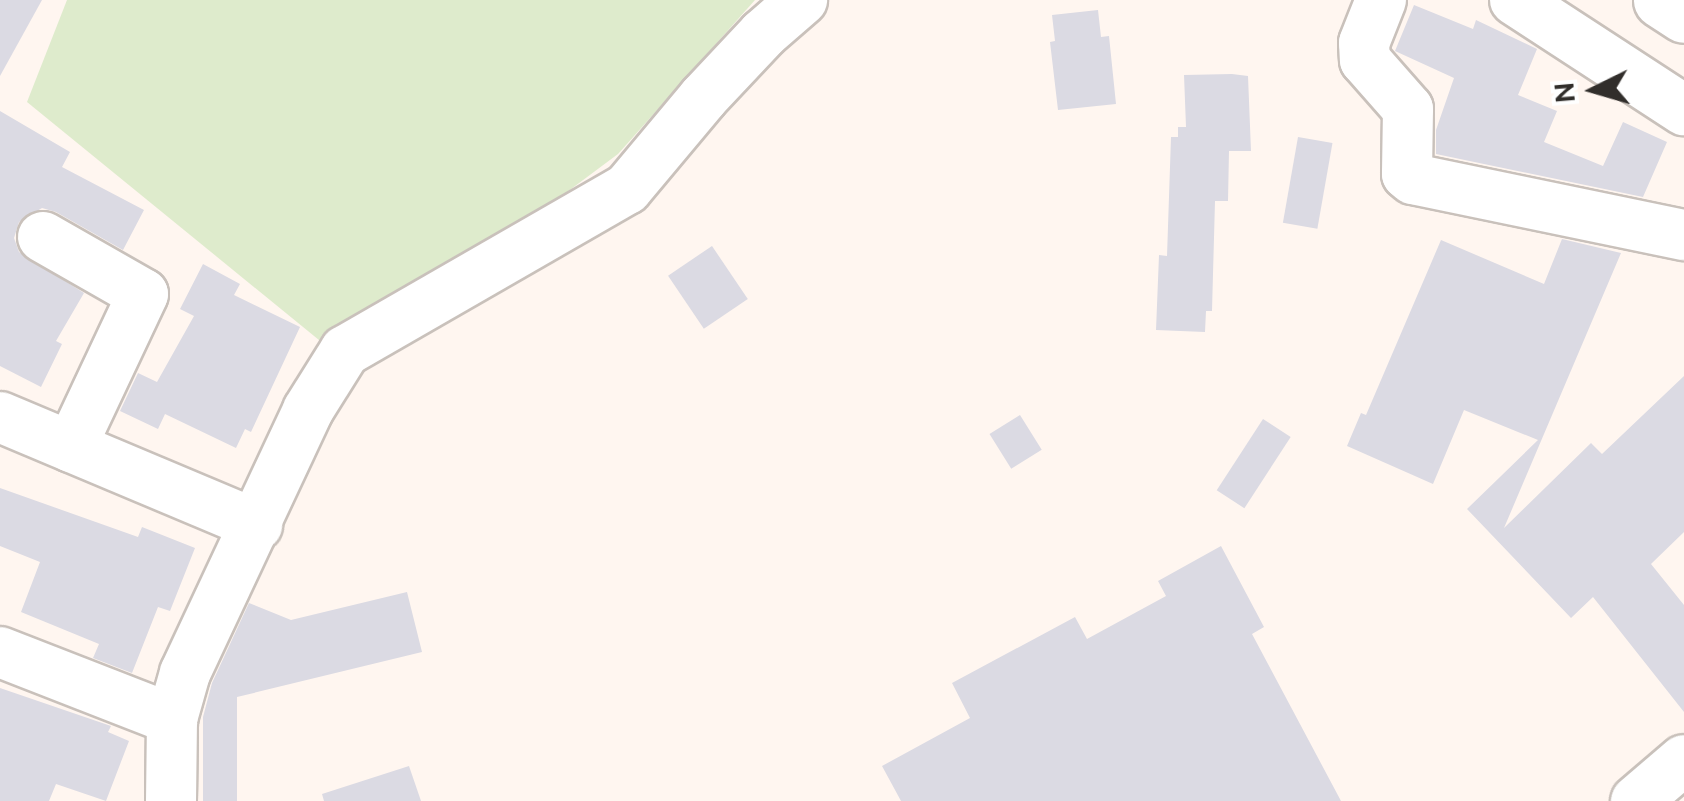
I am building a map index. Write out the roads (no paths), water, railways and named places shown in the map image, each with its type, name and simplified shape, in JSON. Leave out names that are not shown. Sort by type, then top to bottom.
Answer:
[{"type":"highway","points":[[1661,0],[1684,15]]},
{"type":"street","points":[[172,801],[172,719],[185,673],[308,410],[345,351],[627,189],[703,98],[763,34],[802,0]]},
{"type":"street","points":[[1382,0],[1364,43],[1365,60],[1408,109],[1407,174],[1413,179],[1684,235]]},
{"type":"street","points":[[1515,0],[1684,110]]},
{"type":"street","points":[[43,237],[143,294],[72,447]]},
{"type":"street","points":[[0,417],[256,525]]},
{"type":"street","points":[[0,652],[172,719]]},
{"type":"street","points":[[1636,801],[1684,760]]}]
